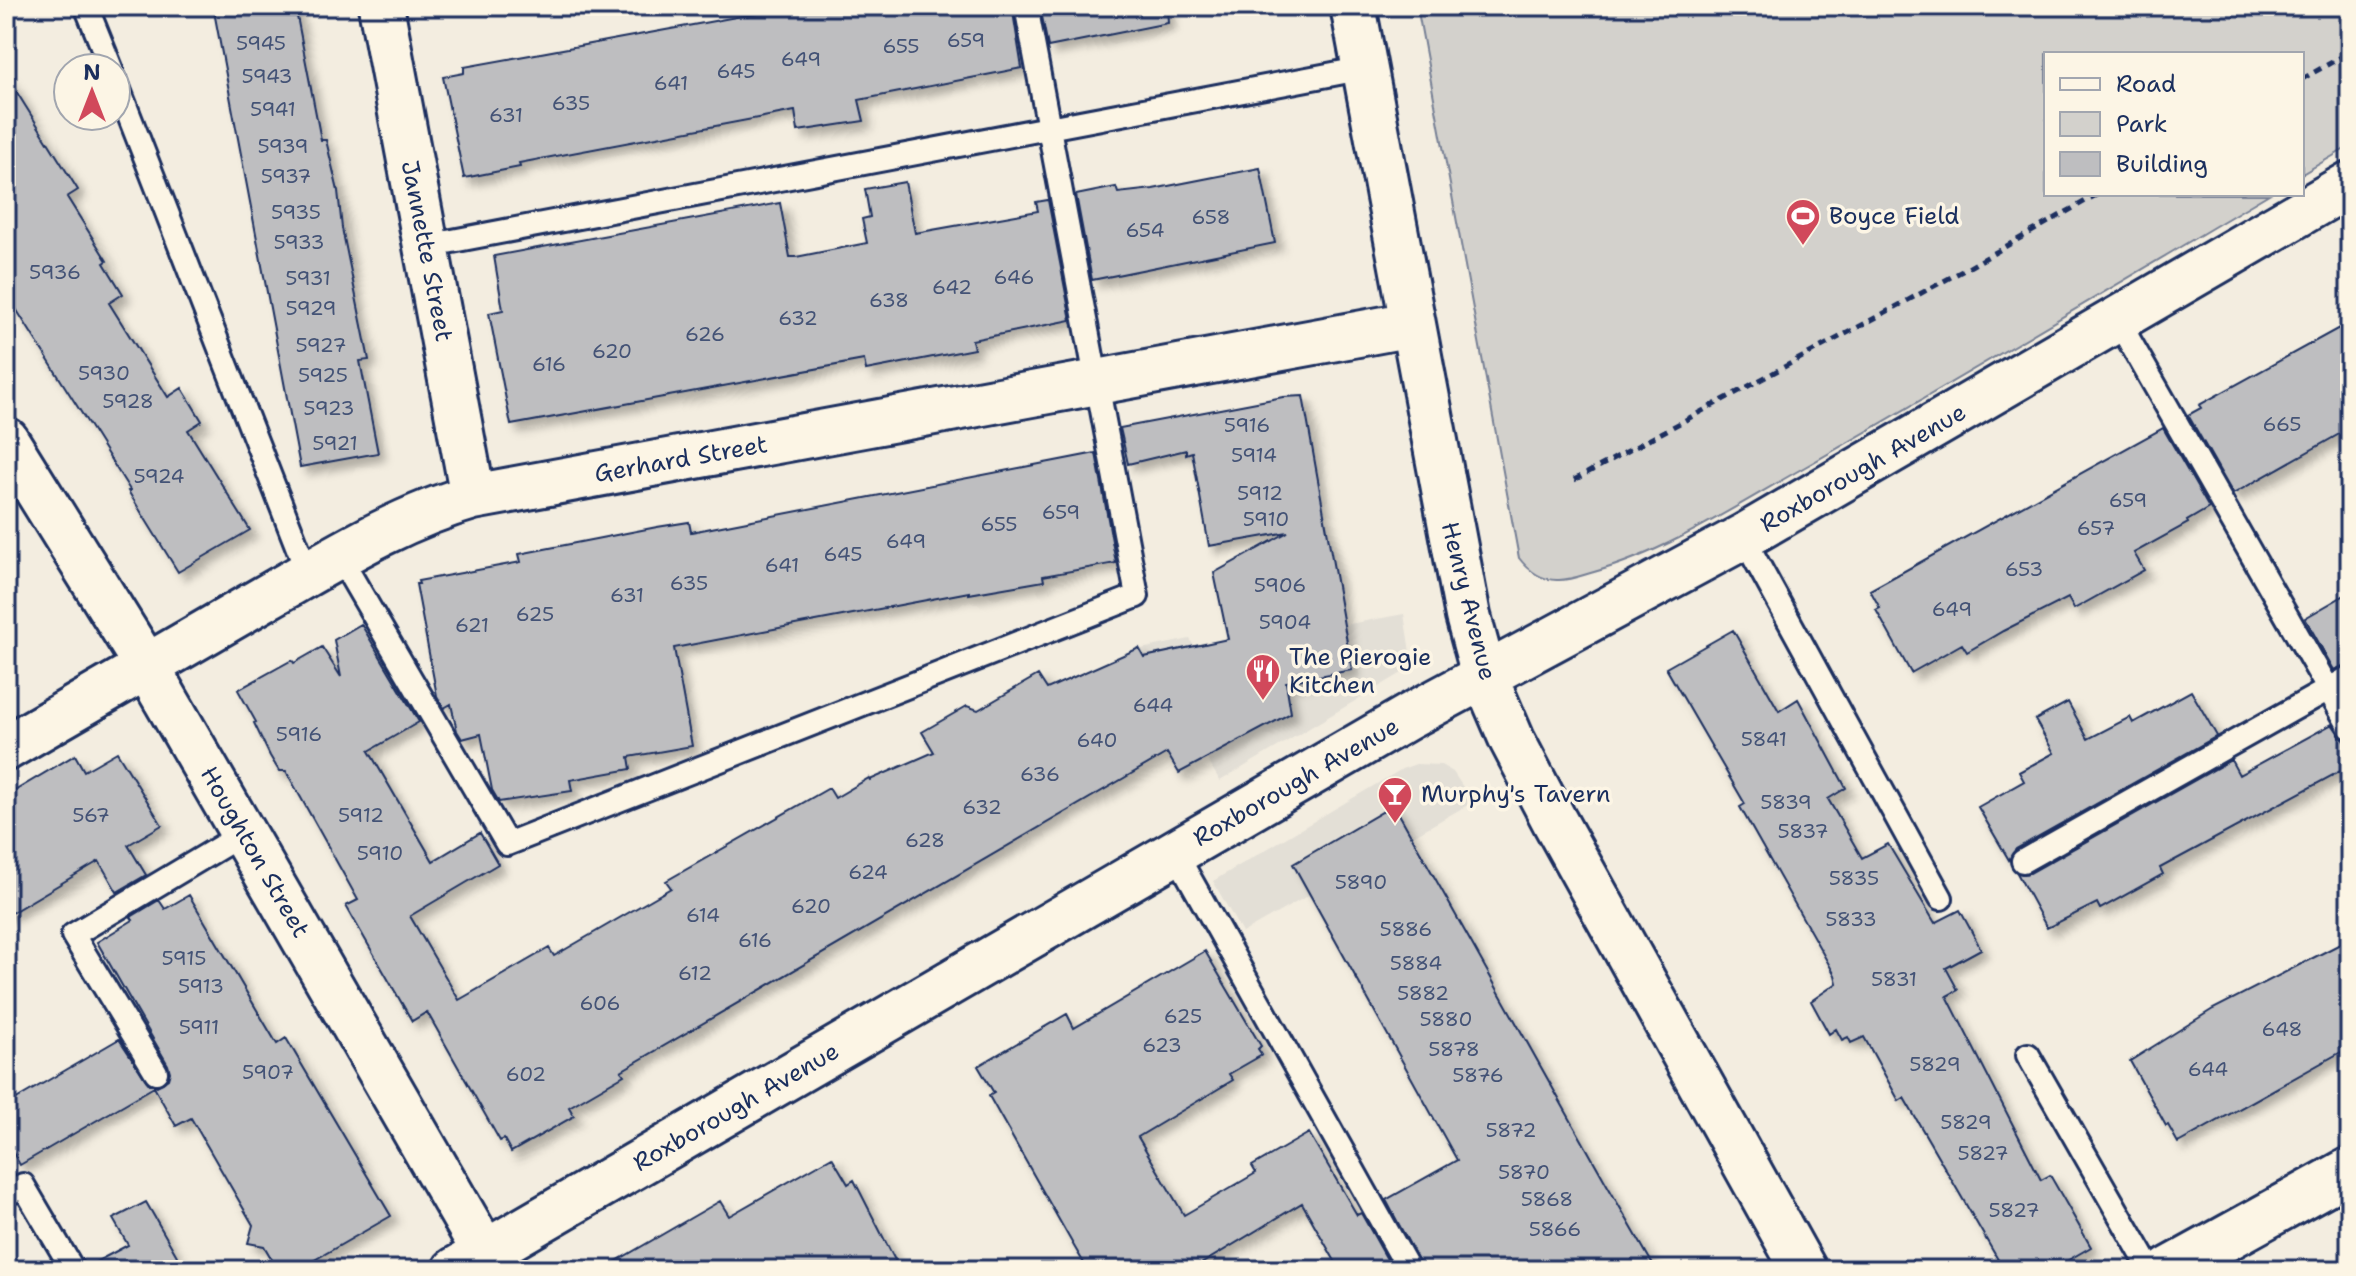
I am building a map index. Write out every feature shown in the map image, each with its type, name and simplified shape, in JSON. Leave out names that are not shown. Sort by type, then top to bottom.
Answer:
[{"type":"street","name":"Jannette Street","points":[[381,6],[473,497]]},
{"type":"street","name":"Henry Avenue","points":[[1353,6],[1468,616],[1484,675],[1512,740],[1555,822],[1804,1270]]},
{"type":"street","name":"Roxborough Avenue","points":[[479,1264],[1175,852],[1484,675],[1743,537],[2350,184]]},
{"type":"street","name":"Gerhard Street","points":[[6,748],[324,565],[404,521],[435,508],[473,497],[1412,324]]},
{"type":"street","name":"Houghton Street","points":[[6,440],[147,667],[244,833],[479,1264]]},
{"type":"street","points":[[2169,1270],[2350,1170]]},
{"type":"lane","points":[[86,6],[105,52]]},
{"type":"lane","points":[[132,119],[324,565],[507,844],[1137,596],[1026,6]]},
{"type":"lane","points":[[426,246],[1365,68]]},
{"type":"lane","points":[[2117,319],[2350,727]]},
{"type":"lane","points":[[1743,537],[1941,898]]},
{"type":"lane","points":[[2023,861],[2350,677]]},
{"type":"lane","points":[[156,1072],[73,935],[244,833]]},
{"type":"lane","points":[[1175,852],[1409,1270]]},
{"type":"lane","points":[[2028,1055],[2151,1270]]},
{"type":"lane","points":[[6,1195],[23,1185],[73,1270]]},
{"type":"path","points":[[2304,78],[2350,52]]},
{"type":"path","points":[[1574,480],[1966,269],[2094,196]]},
{"type":"shaded area","points":[[1404,614],[1410,652],[1402,673],[1220,781],[1141,649],[1190,639],[1197,652]]},
{"type":"shaded area","points":[[1416,764],[1441,765],[1453,772],[1473,802],[1242,933],[1213,881],[1402,769]]},
{"type":"green space","name":"Boyce Field","points":[[1417,6],[2350,6],[2350,146],[2304,173],[2304,52],[2044,52],[2044,196],[2266,196],[1980,366],[1676,540],[1622,563],[1563,580],[1547,579],[1536,574],[1519,558]]},
{"type":"building","points":[[213,6],[295,6],[321,140],[326,140],[338,191],[342,228],[369,360],[360,361],[378,453],[300,467]]},
{"type":"building","points":[[816,6],[1012,6],[1022,68],[859,100],[864,121],[798,131],[795,111],[519,163],[520,167],[464,178],[443,77],[464,73],[464,67],[736,17]]},
{"type":"building","points":[[1040,6],[1167,6],[1168,23],[1048,47]]},
{"type":"building","points":[[6,75],[78,190],[67,197],[107,261],[104,263],[123,294],[109,303],[168,397],[182,388],[202,421],[188,430],[250,530],[178,572],[6,293]]},
{"type":"building","points":[[1260,168],[1275,243],[1092,280],[1076,195],[1116,187],[1118,193],[1153,189]]},
{"type":"building","points":[[905,182],[915,233],[1038,211],[1036,202],[1048,200],[1071,320],[972,340],[974,349],[866,370],[864,360],[511,425],[489,313],[503,310],[494,256],[780,203],[790,257],[796,257],[867,243],[862,219],[870,217],[865,189]]},
{"type":"building","points":[[2350,322],[2350,428],[2233,494],[2188,415],[2201,408],[2199,405]]},
{"type":"building","points":[[1303,396],[1352,670],[1286,682],[1291,713],[1179,773],[1167,753],[621,1071],[624,1075],[569,1107],[574,1116],[511,1152],[504,1139],[500,1141],[427,1012],[412,1021],[346,906],[358,900],[286,771],[279,771],[270,756],[238,690],[322,647],[341,677],[334,640],[361,624],[419,722],[369,751],[433,861],[480,833],[498,864],[410,916],[459,1000],[549,948],[554,956],[671,888],[666,881],[829,788],[835,798],[869,778],[934,752],[922,732],[967,706],[978,710],[1038,675],[1047,689],[1139,648],[1144,657],[1228,639],[1214,573],[1288,532],[1209,546],[1192,452],[1186,454],[1186,450],[1128,464],[1120,428],[1283,397]]},
{"type":"building","points":[[2163,428],[2209,508],[2134,553],[2144,570],[2074,609],[2068,598],[1967,652],[1962,644],[1911,673],[1876,610],[1880,608],[1870,590]]},
{"type":"building","points":[[1096,453],[1116,563],[1043,576],[1044,581],[969,592],[674,648],[692,746],[629,757],[631,769],[570,780],[572,791],[499,802],[492,790],[481,734],[462,739],[451,704],[444,708],[437,696],[416,584],[419,584],[418,581],[521,562],[519,554],[657,527],[689,522],[691,532]]},
{"type":"building","points":[[2350,592],[2350,663],[2334,670],[2305,618]]},
{"type":"building","points":[[1733,630],[1779,711],[1798,699],[1846,788],[1828,799],[1862,858],[1888,844],[1935,923],[1960,910],[1981,949],[1946,968],[1958,990],[1947,996],[2041,1180],[2050,1175],[2091,1247],[2051,1270],[2004,1270],[1904,1098],[1899,1101],[1864,1037],[1851,1043],[1848,1037],[1842,1040],[1836,1029],[1829,1034],[1811,1001],[1837,983],[1835,975],[1740,807],[1745,804],[1666,668]]},
{"type":"building","points":[[2191,691],[2217,736],[2016,849],[2009,860],[1978,807],[2024,781],[2019,772],[2054,753],[2035,720],[2068,702],[2088,739],[2130,717],[2133,723]]},
{"type":"building","points":[[2332,724],[2350,750],[2350,766],[2160,868],[2163,874],[2100,909],[2097,903],[2047,928],[2017,873],[2030,873],[2231,760],[2239,775]]},
{"type":"building","points":[[117,752],[162,825],[128,845],[146,875],[117,892],[99,861],[6,916],[6,796],[75,755],[84,771]]},
{"type":"building","points":[[1394,805],[1656,1270],[1423,1270],[1386,1200],[1457,1160],[1293,864]]},
{"type":"building","points":[[189,895],[277,1044],[286,1038],[391,1216],[297,1270],[278,1270],[264,1246],[248,1243],[253,1225],[191,1118],[176,1126],[154,1087],[20,1165],[6,1141],[6,1105],[119,1039],[149,1084],[157,1086],[168,1079],[168,1065],[97,942],[159,900],[165,909]]},
{"type":"building","points":[[2350,939],[2350,1047],[2178,1143],[2130,1061],[2213,1009]]},
{"type":"building","points":[[1205,951],[1261,1046],[1258,1049],[1262,1055],[1229,1074],[1233,1080],[1138,1137],[1184,1215],[1256,1173],[1252,1166],[1309,1133],[1357,1215],[1361,1213],[1393,1270],[1340,1270],[1302,1203],[1191,1270],[1088,1270],[1075,1248],[989,1096],[994,1093],[978,1066],[1067,1014],[1074,1028]]},
{"type":"building","points":[[832,1157],[848,1184],[854,1180],[900,1270],[601,1270],[720,1201],[729,1216]]},
{"type":"building","points":[[146,1202],[185,1270],[87,1270],[86,1267],[128,1245],[113,1219]]},
{"type":"place","name":"Boyce Field","points":[[1803,247]]},
{"type":"place","name":"The Pierogie Kitchen","points":[[1263,702]]},
{"type":"place","name":"Murphy's Tavern","points":[[1395,825]]}]
